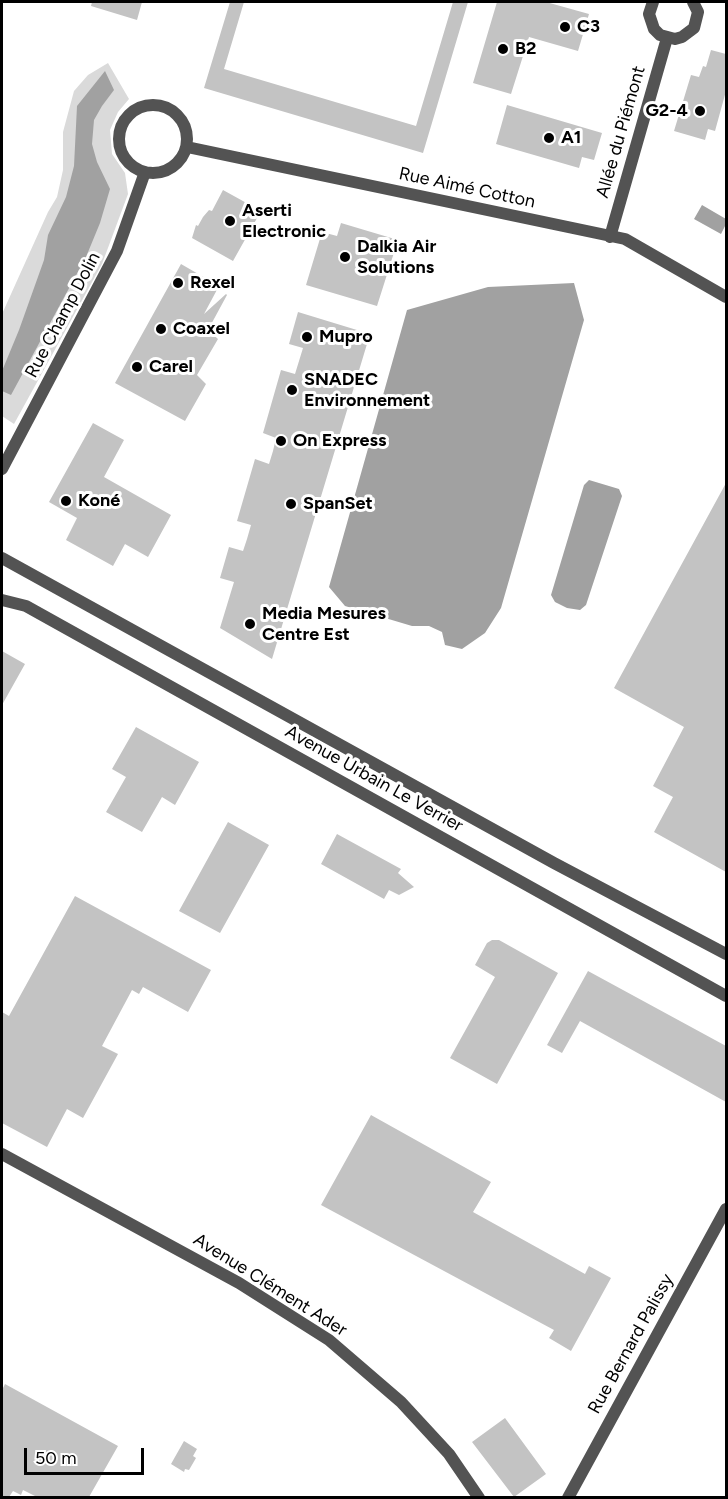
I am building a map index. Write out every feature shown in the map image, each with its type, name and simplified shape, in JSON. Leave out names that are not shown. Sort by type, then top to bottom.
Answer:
[{"type":"street","points":[[653,2],[649,14],[650,22],[654,29],[667,38],[682,38],[694,28],[698,12],[693,2]]},
{"type":"street","name":"Allée du Piémont","points":[[610,237],[667,38]]},
{"type":"street","points":[[158,104],[169,108],[185,124],[188,136],[187,147],[183,157],[176,165],[166,171],[145,172],[135,168],[126,160],[120,150],[118,139],[126,117],[135,109],[158,104]]},
{"type":"street","name":"Rue Aimé Cotton","points":[[187,147],[625,239],[726,297]]},
{"type":"street","name":"Rue Champ Dolin","points":[[2,469],[117,251],[145,172]]},
{"type":"street","name":"Avenue Urbain Le Verrier","points":[[2,558],[554,863],[726,954]]},
{"type":"street","name":"Avenue Urbain Le Verrier","points":[[2,600],[26,606],[726,996]]},
{"type":"street","name":"Avenue Clément Ader","points":[[2,1154],[239,1283],[329,1340],[401,1402],[450,1454],[479,1497]]},
{"type":"street","name":"Rue Bernard Palissy","points":[[568,1497],[726,1209]]},
{"type":"shaded area","points":[[108,63],[129,99],[118,112],[110,130],[112,154],[125,173],[128,194],[102,264],[14,424],[2,416],[2,314],[57,197],[63,170],[63,132],[74,91],[88,75]]},
{"type":"shaded area","points":[[105,71],[114,90],[94,120],[92,144],[97,162],[110,189],[100,223],[86,257],[11,395],[2,391],[2,371],[44,260],[48,235],[66,197],[74,166],[77,106]]},
{"type":"shaded area","points":[[702,205],[726,219],[721,234],[694,219]]},
{"type":"shaded area","points":[[574,283],[584,320],[501,608],[485,633],[462,649],[445,645],[442,632],[429,626],[412,626],[345,606],[329,587],[407,310],[488,287]]},
{"type":"shaded area","points":[[589,480],[619,489],[622,496],[586,605],[580,610],[567,608],[555,602],[551,595],[584,485]]},
{"type":"building","points":[[92,2],[142,2],[137,20],[91,6]]},
{"type":"building","points":[[230,2],[244,2],[224,69],[416,126],[453,2],[468,2],[423,153],[204,88]]},
{"type":"building","name":"B2","points":[[497,2],[546,2],[589,14],[578,51],[529,37],[511,94],[473,83]]},
{"type":"building","name":"G2-4","points":[[711,50],[726,54],[726,91],[715,131],[708,129],[705,140],[674,131],[691,75],[699,77],[703,66],[706,67]]},
{"type":"building","name":"A1","points":[[507,105],[602,133],[594,160],[582,157],[579,168],[496,144]]},
{"type":"building","points":[[223,190],[261,211],[233,261],[192,238],[196,225],[198,226],[209,210],[212,211]]},
{"type":"building","points":[[341,223],[398,240],[377,306],[306,285],[322,232],[337,236]]},
{"type":"building","points":[[181,264],[219,286],[204,314],[227,295],[208,330],[218,339],[197,375],[206,384],[185,421],[115,383]]},
{"type":"building","points":[[298,312],[370,334],[272,659],[220,628],[234,582],[220,578],[229,547],[243,551],[247,539],[251,525],[237,521],[255,459],[269,464],[273,451],[276,438],[263,433],[281,370],[295,374],[303,348],[289,344]]},
{"type":"building","points":[[93,423],[124,440],[104,477],[171,515],[148,557],[125,544],[113,566],[66,540],[77,518],[49,502]]},
{"type":"building","points":[[726,483],[726,872],[654,832],[673,797],[653,786],[684,727],[614,688]]},
{"type":"building","points":[[2,651],[25,664],[2,705]]},
{"type":"building","points":[[136,727],[199,762],[175,805],[162,797],[142,832],[106,812],[126,777],[112,769]]},
{"type":"building","points":[[228,822],[269,845],[220,933],[179,911]]},
{"type":"building","points":[[337,834],[401,869],[398,873],[414,887],[399,895],[389,890],[384,899],[321,864]]},
{"type":"building","points":[[75,896],[211,970],[188,1012],[143,987],[139,994],[132,990],[102,1046],[118,1054],[83,1118],[67,1109],[47,1147],[2,1123],[2,1012],[9,1016]]},
{"type":"building","points":[[499,940],[558,973],[497,1084],[450,1058],[495,977],[475,965],[487,943]]},
{"type":"building","points":[[588,971],[726,1046],[726,1102],[580,1021],[562,1053],[547,1045]]},
{"type":"building","points":[[371,1115],[491,1182],[473,1212],[585,1274],[589,1266],[611,1278],[571,1351],[549,1338],[554,1330],[321,1205]]},
{"type":"building","points":[[5,1384],[118,1446],[89,1497],[37,1497],[23,1490],[21,1495],[13,1491],[9,1497],[2,1497],[2,1390]]},
{"type":"building","points":[[505,1418],[546,1474],[514,1497],[472,1442]]},
{"type":"building","points":[[184,1441],[197,1449],[193,1456],[196,1458],[189,1470],[185,1469],[184,1472],[171,1464]]},
{"type":"place","name":"C3","points":[[565,27]]},
{"type":"place","name":"B2","points":[[503,49]]},
{"type":"place","name":"G2-4","points":[[700,111]]},
{"type":"place","name":"A1","points":[[549,138]]},
{"type":"place","name":"Aserti Electronic","points":[[230,221]]},
{"type":"place","name":"Dalkia Air Solutions","points":[[345,257]]},
{"type":"place","name":"Rexel","points":[[178,283]]},
{"type":"place","name":"Coaxel","points":[[161,329]]},
{"type":"place","name":"Mupro","points":[[307,337]]},
{"type":"place","name":"Carel","points":[[137,367]]},
{"type":"place","name":"SNADEC Environnement","points":[[292,390]]},
{"type":"place","name":"On Express","points":[[281,441]]},
{"type":"place","name":"Koné","points":[[66,501]]},
{"type":"place","name":"SpanSet","points":[[291,504]]},
{"type":"place","name":"Media Mesures Centre Est","points":[[250,624]]}]
